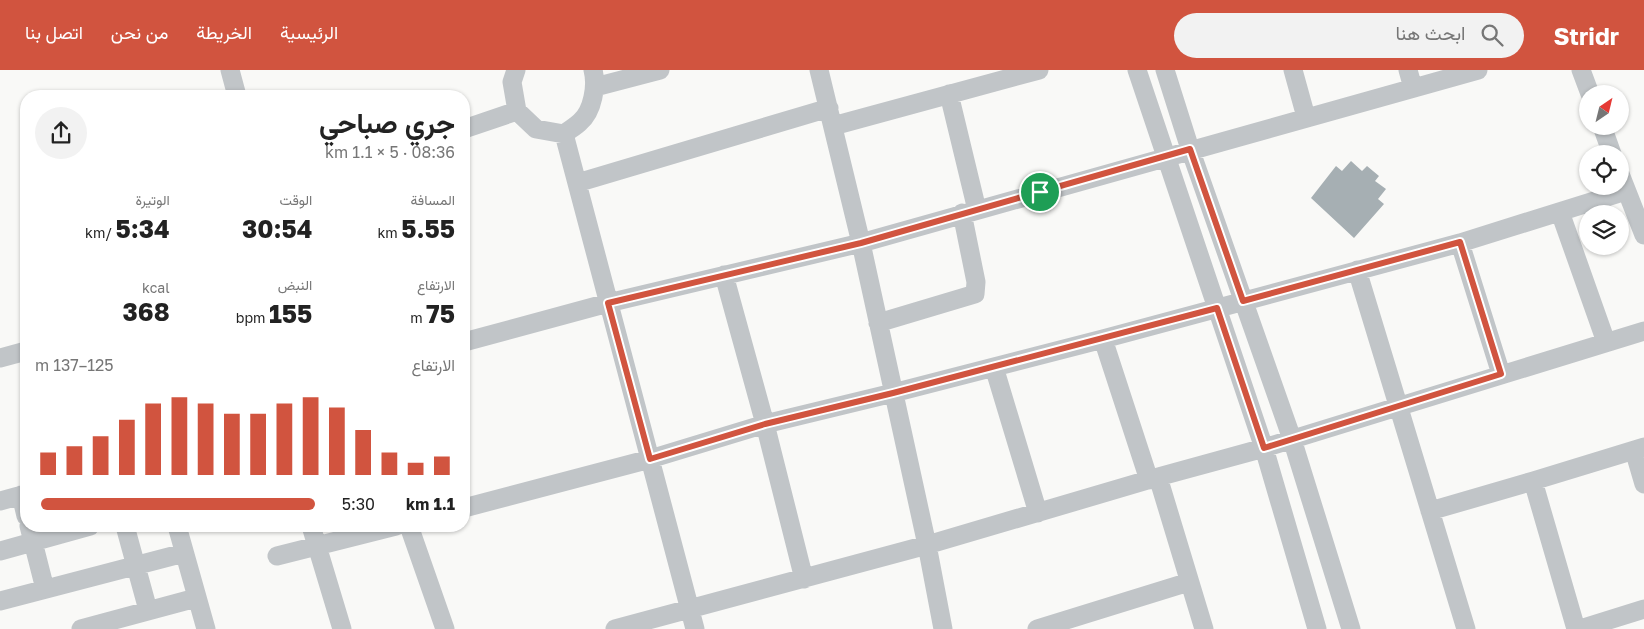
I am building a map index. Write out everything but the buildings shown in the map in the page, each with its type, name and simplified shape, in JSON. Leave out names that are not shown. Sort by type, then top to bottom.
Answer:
[{"type":"street","points":[[230,70],[235,90]]},
{"type":"street","points":[[516,70],[512,82],[517,111],[536,129],[564,134],[582,121],[592,101],[594,79],[660,70]]},
{"type":"street","points":[[819,70],[861,243],[927,545],[943,629]]},
{"type":"street","points":[[577,183],[831,117],[948,94],[1040,70]]},
{"type":"street","points":[[1137,70],[1264,448],[1318,629]]},
{"type":"street","points":[[1165,70],[1190,149],[1292,439],[1351,629]]},
{"type":"street","points":[[1293,70],[1306,118]]},
{"type":"street","points":[[1408,70],[1413,88]]},
{"type":"street","points":[[470,340],[608,303],[861,243],[1190,149],[1478,70]]},
{"type":"street","points":[[1581,70],[1587,85]]},
{"type":"street","points":[[878,324],[975,294],[976,282],[969,212],[948,94]]},
{"type":"street","points":[[470,126],[517,111]]},
{"type":"street","points":[[564,134],[695,629]]},
{"type":"street","points":[[470,506],[650,459],[765,424],[994,367],[1460,242],[1560,212],[1597,195]]},
{"type":"street","points":[[1628,195],[1644,236]]},
{"type":"street","points":[[1560,212],[1606,342]]},
{"type":"street","points":[[1460,242],[1501,374]]},
{"type":"street","points":[[1357,270],[1466,629]]},
{"type":"street","points":[[724,276],[765,424],[804,579]]},
{"type":"street","points":[[615,629],[927,545],[1153,478],[1264,448],[1644,331]]},
{"type":"street","points":[[1104,338],[1204,629]]},
{"type":"street","points":[[0,358],[20,353]]},
{"type":"street","points":[[994,367],[1038,513]]},
{"type":"street","points":[[1430,511],[1533,482],[1639,448],[1644,484]]},
{"type":"street","points":[[1533,482],[1578,629],[1644,609]]},
{"type":"street","points":[[0,501],[20,496]]},
{"type":"street","points":[[0,551],[31,534],[46,532]]},
{"type":"street","points":[[127,532],[148,610]]},
{"type":"street","points":[[179,532],[206,629]]},
{"type":"street","points":[[314,532],[342,629]]},
{"type":"street","points":[[277,556],[374,532]]},
{"type":"street","points":[[411,532],[445,629]]},
{"type":"street","points":[[31,534],[45,589]]},
{"type":"street","points":[[0,601],[184,553]]},
{"type":"street","points":[[1037,629],[1065,625],[1189,582]]},
{"type":"street","points":[[82,629],[118,625],[148,610],[196,598]]},
{"type":"route","points":[[1190,149],[1243,301],[1460,242],[1501,374],[1264,448],[1217,308],[893,393],[765,424],[650,459],[608,303],[861,243],[1040,192],[1190,149]]}]
